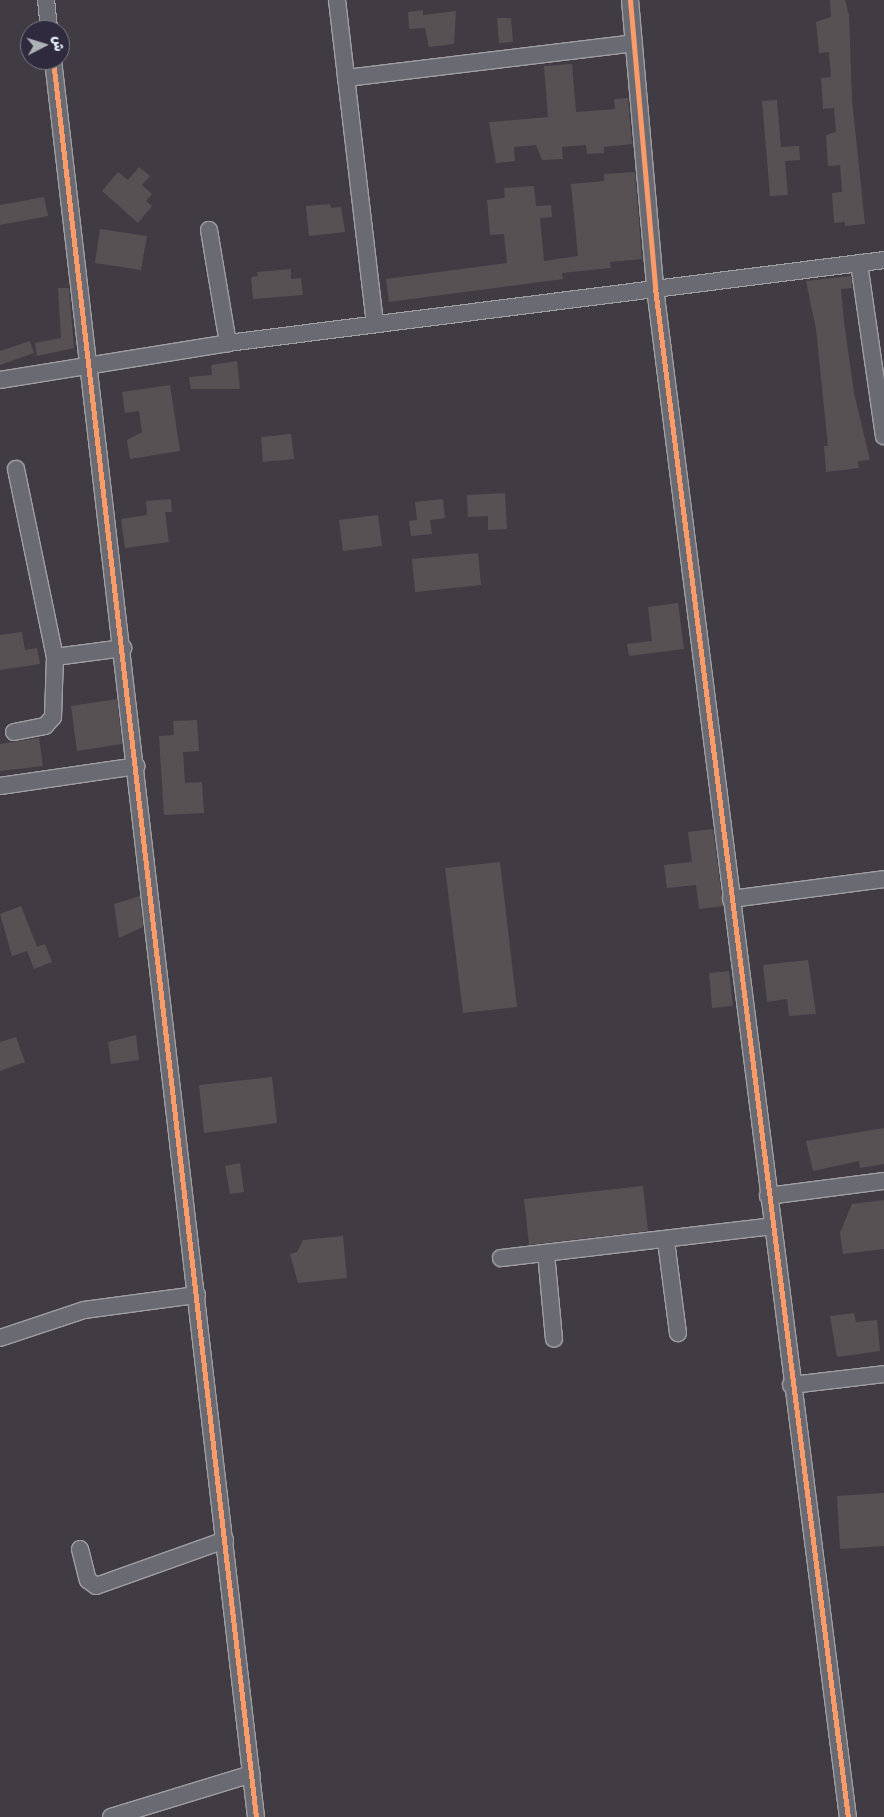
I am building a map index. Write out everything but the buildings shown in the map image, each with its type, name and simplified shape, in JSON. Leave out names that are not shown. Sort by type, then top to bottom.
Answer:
[{"type":"street","points":[[46,0],[48,20]]},
{"type":"street","points":[[337,0],[375,324]]},
{"type":"street","points":[[630,0],[655,288],[773,1226],[791,1385],[848,1817]]},
{"type":"street","points":[[346,78],[634,43]]},
{"type":"street","points":[[54,70],[137,766],[256,1817]]},
{"type":"street","points":[[209,230],[228,343]]},
{"type":"street","points":[[0,380],[228,343],[884,260]]},
{"type":"street","points":[[859,263],[884,436]]},
{"type":"street","points":[[14,732],[45,726],[53,717],[55,657],[16,468]]},
{"type":"street","points":[[55,657],[123,648]]},
{"type":"street","points":[[0,786],[137,766]]},
{"type":"street","points":[[731,899],[884,879]]},
{"type":"street","points":[[768,1196],[884,1181]]},
{"type":"street","points":[[501,1258],[666,1241],[773,1226]]},
{"type":"street","points":[[666,1241],[678,1333]]},
{"type":"street","points":[[546,1253],[554,1339]]},
{"type":"street","points":[[0,1338],[84,1310],[197,1295]]},
{"type":"street","points":[[791,1385],[884,1374]]},
{"type":"street","points":[[80,1548],[88,1580],[96,1586],[225,1540]]},
{"type":"street","points":[[111,1817],[252,1774]]},
{"type":"cycle path","points":[[630,0],[655,288],[848,1817]]},
{"type":"cycle path","points":[[54,70],[256,1817]]}]
